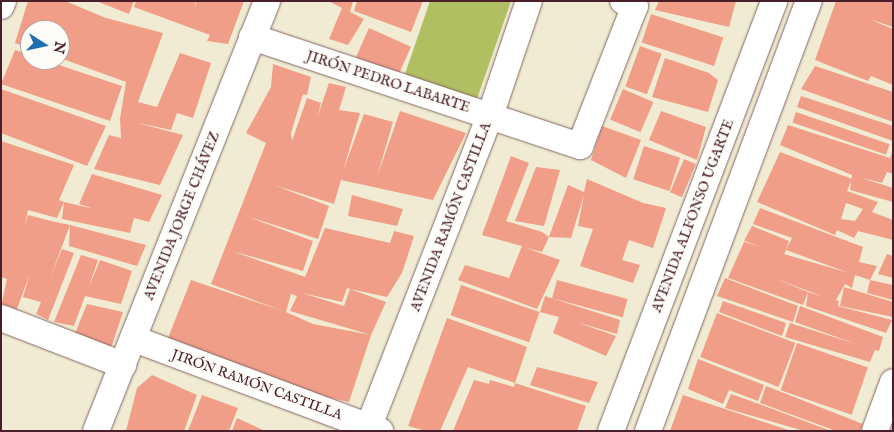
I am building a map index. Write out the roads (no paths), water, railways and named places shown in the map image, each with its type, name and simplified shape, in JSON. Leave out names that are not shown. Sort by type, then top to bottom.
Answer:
[{"type":"street","points":[[1,6],[3,1]]},
{"type":"street","name":"AVENIDA JORGE CHÁVEZ","points":[[96,431],[267,1]]},
{"type":"street","name":"AVENIDA RAMÓN CASTILLA","points":[[372,429],[490,116],[529,1]]},
{"type":"street","name":"JIRÓN PEDRO LABARTE","points":[[252,37],[580,146],[635,6],[623,1]]},
{"type":"street","name":"AVENIDA ALFONSO UGARTE","points":[[611,431],[774,1]]},
{"type":"street","points":[[648,431],[809,1]]},
{"type":"street","points":[[1,318],[123,365]]},
{"type":"street","name":"JIRÓN RAMÓN CASTILLA","points":[[134,339],[372,429]]},
{"type":"street","points":[[875,431],[893,382]]}]
